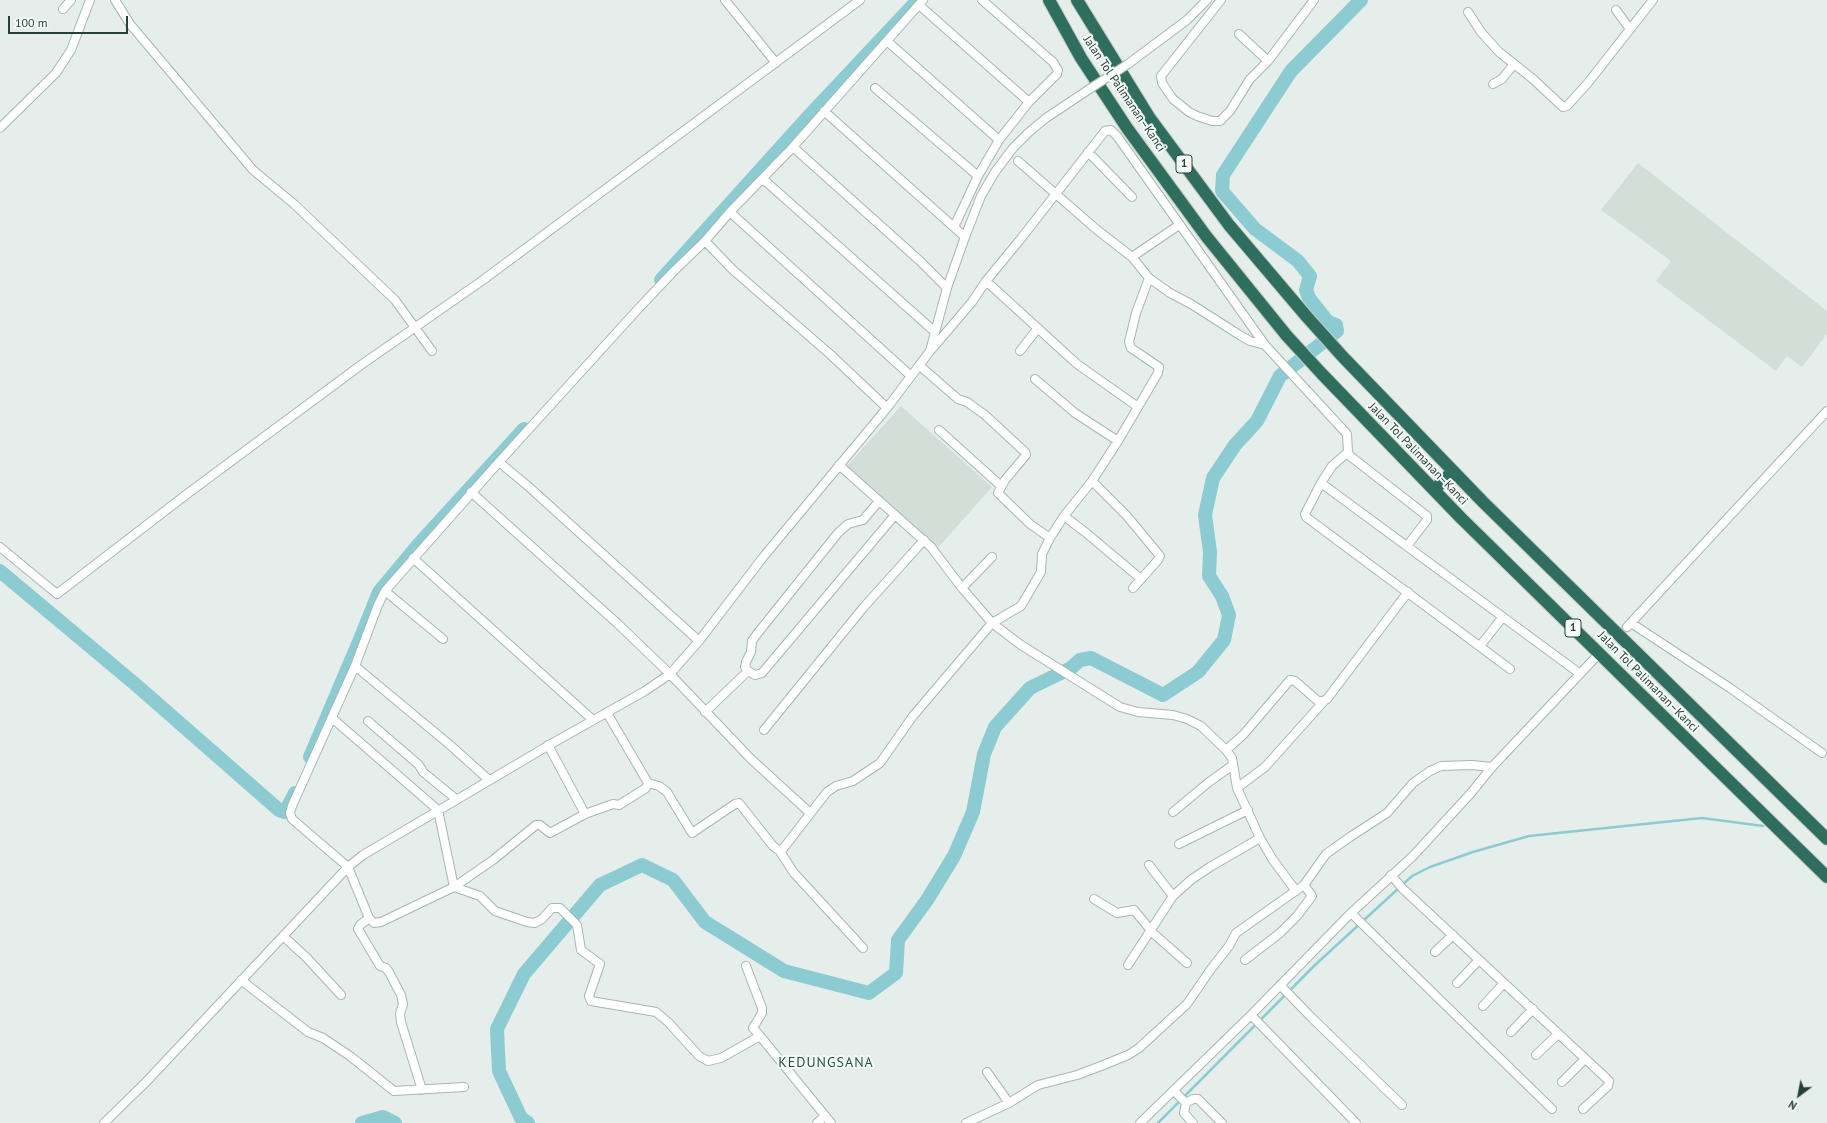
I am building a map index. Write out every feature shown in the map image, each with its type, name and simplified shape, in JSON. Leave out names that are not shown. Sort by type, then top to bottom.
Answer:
[{"type":"highway","points":[[1040,0],[1081,58]]},
{"type":"highway","name":"Jalan Tol Palimanan–Kanci","points":[[1048,0],[1081,58],[1127,128],[1197,223],[1288,336],[1322,374],[1434,490],[1827,877]]},
{"type":"highway","name":"Jalan Tol Palimanan–Kanci","points":[[1078,0],[1149,118],[1229,225],[1307,317],[1343,357],[1453,471],[1827,839]]},
{"type":"highway","points":[[1434,490],[1453,471]]},
{"type":"street","points":[[63,9],[71,0]]},
{"type":"street","points":[[0,128],[56,73],[71,50],[90,0]]},
{"type":"street","points":[[115,0],[130,24],[253,170],[294,204],[395,300],[432,351]]},
{"type":"street","points":[[725,0],[776,63]]},
{"type":"street","points":[[0,547],[57,594],[187,494],[414,327],[483,280],[860,0]]},
{"type":"street","points":[[954,227],[978,176],[999,140],[1029,102],[1057,74],[1057,66],[982,0]]},
{"type":"street","points":[[930,351],[947,288],[965,237],[981,196],[995,172],[1014,148],[1046,118],[1128,64],[1187,20],[1207,0]]},
{"type":"street","points":[[1221,0],[1161,76],[1162,82],[1173,99],[1189,112],[1212,121],[1220,121],[1230,111],[1250,79],[1268,60],[1314,0]]},
{"type":"street","points":[[1468,12],[1481,32],[1499,52],[1533,79],[1559,104],[1565,107],[1587,84],[1653,0]]},
{"type":"street","points":[[648,782],[646,788],[619,805],[613,804],[585,814],[550,833],[540,825],[536,825],[493,860],[454,887],[381,922],[374,923],[369,918],[348,867],[289,815],[332,718],[385,591],[471,492],[633,314],[705,241],[730,212],[793,147],[921,2],[1029,102]]},
{"type":"street","points":[[1616,10],[1630,29]]},
{"type":"street","points":[[1239,34],[1268,60]]},
{"type":"street","points":[[887,41],[999,140]]},
{"type":"street","points":[[1493,84],[1502,78],[1514,64]]},
{"type":"street","points":[[875,88],[978,176]]},
{"type":"street","points":[[824,111],[965,237]]},
{"type":"street","points":[[104,1123],[146,1082],[348,867],[368,852],[456,799],[548,745],[645,691],[670,674],[699,641],[764,556],[886,408],[920,366],[930,351],[972,302],[986,281],[1019,241],[1055,193],[1104,131],[1108,129],[1113,132],[1265,345],[1347,434],[1348,452],[1351,458],[1410,502],[1427,517],[1427,520],[1406,546]]},
{"type":"street","points":[[793,147],[920,261],[947,288]]},
{"type":"street","points":[[1088,152],[1132,197]]},
{"type":"street","points":[[1018,161],[1096,229],[1132,257],[1149,278],[1170,293],[1250,341],[1265,345]]},
{"type":"street","points":[[763,179],[935,332]]},
{"type":"street","points":[[730,212],[911,376]]},
{"type":"street","points":[[1132,257],[1179,225]]},
{"type":"street","points":[[705,241],[733,270],[832,355],[886,408]]},
{"type":"street","points":[[779,850],[784,848],[809,812],[826,792],[836,786],[853,782],[880,763],[913,716],[992,623],[1024,604],[1041,572],[1042,554],[1050,538],[1064,516],[1092,481],[1118,441],[1159,369],[1131,348],[1129,342],[1136,313],[1149,278]]},
{"type":"street","points":[[986,281],[1094,378],[1138,407]]},
{"type":"street","points":[[1020,351],[1038,328]]},
{"type":"street","points":[[920,366],[958,399],[967,402],[985,416],[1025,452],[1026,455],[1001,486],[999,494],[1030,524],[1050,538]]},
{"type":"street","points":[[1034,379],[1075,413],[1118,441]]},
{"type":"street","points":[[1822,753],[1730,688],[1629,625],[1827,411]]},
{"type":"street","points":[[939,430],[1001,486]]},
{"type":"street","points":[[1348,452],[1332,466],[1321,483],[1305,516],[1510,669]]},
{"type":"street","points":[[499,462],[529,487],[699,641]]},
{"type":"street","points":[[839,465],[924,540],[939,555],[962,588],[992,623],[1021,645],[1111,702],[1128,710],[1173,715],[1196,723],[1226,750],[1233,760],[1237,788],[1260,838],[1273,860],[1296,891]]},
{"type":"street","points":[[1092,481],[1127,516],[1159,556],[1158,560],[1133,588]]},
{"type":"street","points":[[1321,483],[1579,674]]},
{"type":"street","points":[[471,492],[579,588],[670,674],[770,778],[809,812]]},
{"type":"street","points":[[879,501],[863,520],[848,524],[838,533],[757,634],[752,641],[751,650],[745,664],[748,671],[755,675],[762,673],[895,515]]},
{"type":"street","points":[[1064,516],[1141,579]]},
{"type":"street","points":[[764,730],[863,608],[924,540]]},
{"type":"street","points":[[962,588],[992,557]]},
{"type":"street","points":[[413,558],[593,720]]},
{"type":"street","points":[[385,591],[443,639]]},
{"type":"street","points":[[1237,788],[1265,767],[1325,700],[1408,592]]},
{"type":"street","points":[[1480,646],[1502,618]]},
{"type":"street","points":[[1140,1123],[1181,1098],[1254,1017],[1286,990],[1353,915],[1393,878],[1471,793],[1492,767],[1595,658]]},
{"type":"street","points":[[354,666],[450,744],[489,780]]},
{"type":"street","points":[[705,712],[748,671]]},
{"type":"street","points":[[1226,750],[1243,735],[1290,680],[1295,681],[1318,701],[1325,700]]},
{"type":"street","points":[[607,713],[648,782],[659,786],[667,792],[692,833],[735,804],[740,803],[773,846],[779,850],[794,873],[863,948]]},
{"type":"street","points":[[332,718],[438,810],[454,887]]},
{"type":"street","points":[[368,721],[418,765],[423,772],[456,799]]},
{"type":"street","points":[[548,745],[585,814]]},
{"type":"street","points":[[1173,812],[1209,782],[1234,765]]},
{"type":"street","points":[[966,1123],[1009,1103],[1038,1085],[1101,1066],[1128,1055],[1139,1048],[1187,1004],[1229,946],[1236,933],[1304,885],[1326,854],[1350,836],[1387,813],[1409,786],[1421,776],[1445,766],[1472,765],[1492,767]]},
{"type":"street","points":[[1179,844],[1248,810]]},
{"type":"street","points":[[1128,965],[1173,896],[1192,879],[1210,867],[1260,838]]},
{"type":"street","points":[[1149,865],[1173,896]]},
{"type":"street","points":[[1393,878],[1606,1078],[1609,1084],[1606,1089],[1583,1109]]},
{"type":"street","points":[[1245,960],[1280,934],[1297,916],[1312,896],[1304,885]]},
{"type":"street","points":[[454,887],[480,896],[495,911],[527,922],[535,923],[539,921],[554,907],[561,909],[576,923],[578,927],[581,950],[600,964],[589,996],[591,1001],[656,1012],[668,1022],[699,1056],[708,1061],[721,1058],[760,1036]]},
{"type":"street","points":[[1094,899],[1117,912],[1133,910],[1150,930],[1187,963]]},
{"type":"street","points":[[1353,915],[1552,1109]]},
{"type":"street","points":[[369,918],[360,925],[358,929],[380,966],[386,968],[389,972],[401,995],[403,1004],[400,1014],[401,1022],[422,1090]]},
{"type":"street","points":[[1435,952],[1453,935]]},
{"type":"street","points":[[283,936],[307,958],[341,995]]},
{"type":"street","points":[[1458,983],[1479,960]]},
{"type":"street","points":[[746,966],[762,1008],[762,1013],[753,1028],[831,1123]]},
{"type":"street","points":[[242,980],[308,1032],[322,1038],[350,1056],[392,1090],[398,1092],[464,1087]]},
{"type":"street","points":[[1483,1006],[1504,983]]},
{"type":"street","points":[[1286,990],[1402,1106]]},
{"type":"street","points":[[1511,1032],[1533,1009]]},
{"type":"street","points":[[1254,1017],[1356,1123]]},
{"type":"street","points":[[1536,1055],[1558,1034]]},
{"type":"street","points":[[1562,1082],[1585,1059]]},
{"type":"street","points":[[987,1072],[1009,1103]]},
{"type":"street","points":[[1181,1098],[1184,1113],[1193,1123]]},
{"type":"street","points":[[1181,1098],[1198,1099],[1222,1123]]},
{"type":"street","points":[[816,1123],[825,1116]]},
{"type":"shaded area","points":[[1638,163],[1827,311],[1827,334],[1802,367],[1787,356],[1776,371],[1656,281],[1671,261],[1601,210]]},
{"type":"shaded area","points":[[901,406],[992,487],[936,550],[845,468]]},
{"type":"waterway","points":[[661,280],[809,116],[918,0]]},
{"type":"waterway","points":[[528,1123],[521,1118],[499,1071],[497,1029],[524,974],[600,885],[642,865],[673,880],[705,922],[784,971],[869,993],[896,973],[898,940],[927,900],[954,856],[973,812],[984,754],[995,727],[1030,688],[1071,668],[1080,660],[1091,658],[1163,695],[1198,672],[1224,640],[1229,615],[1222,596],[1209,576],[1210,552],[1205,515],[1213,478],[1235,445],[1257,421],[1280,376],[1337,331],[1336,325],[1328,322],[1309,298],[1306,290],[1310,276],[1298,261],[1255,229],[1222,191],[1223,175],[1291,71],[1361,0]]},
{"type":"waterway","points":[[310,757],[379,592],[419,544],[524,429]]},
{"type":"waterway","points":[[0,571],[135,684],[279,810],[285,812],[295,793]]},
{"type":"waterway","points":[[1158,1123],[1315,965],[1412,876],[1430,867],[1473,852],[1529,836],[1702,818],[1763,826]]},
{"type":"waterway","points":[[362,1123],[383,1117],[395,1123]]},
{"type":"tunnel","points":[[1597,656],[1627,627]]},
{"type":"district","name":"KEDUNGSANA","points":[[826,1063]]}]
